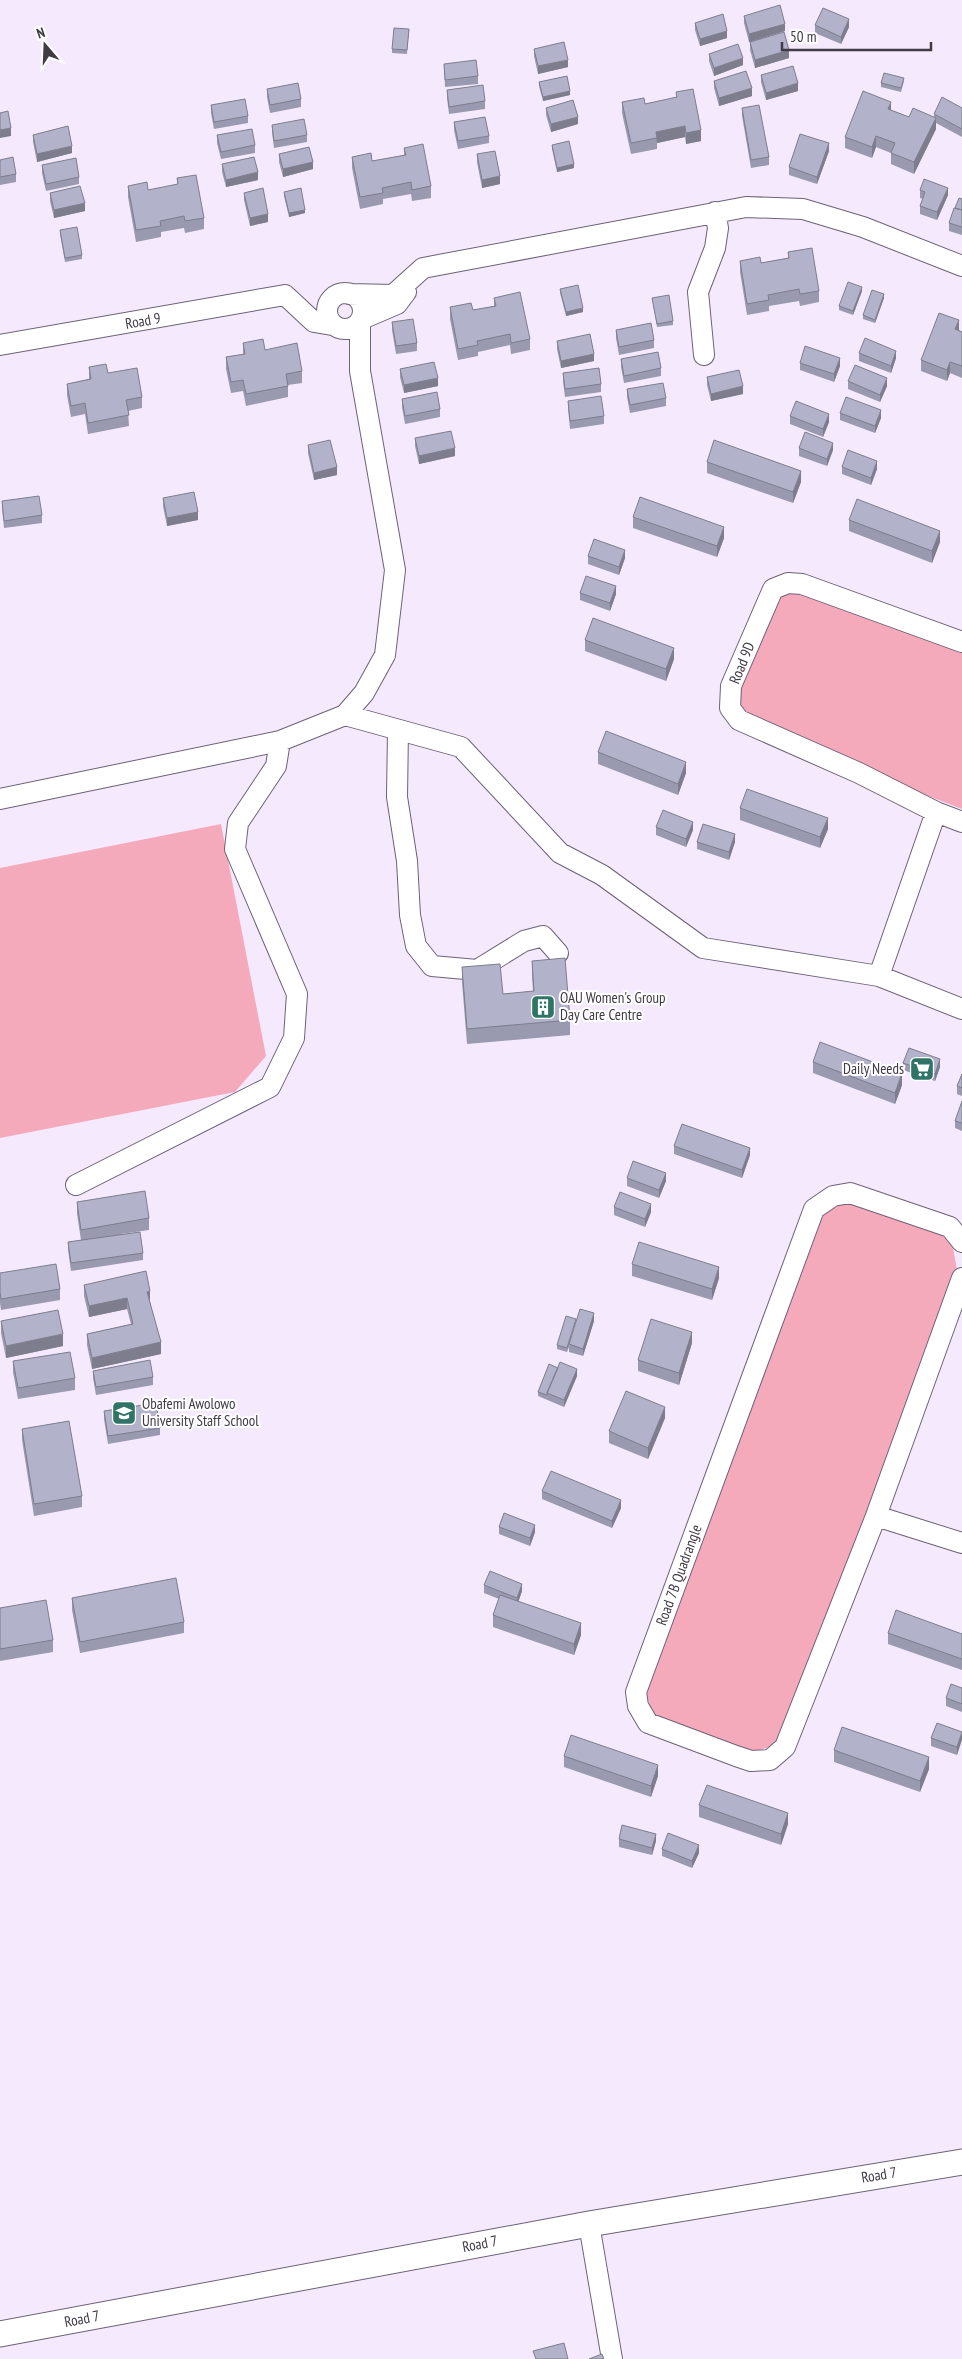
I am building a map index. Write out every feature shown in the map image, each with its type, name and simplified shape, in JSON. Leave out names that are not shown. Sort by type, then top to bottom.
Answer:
[{"type":"street","points":[[285,295],[309,310],[342,295],[393,295],[423,268],[746,207],[802,209],[863,227],[962,266]]},
{"type":"street","points":[[704,355],[698,292],[715,248],[718,228],[714,212]]},
{"type":"street","points":[[285,295],[314,322],[350,330],[361,321],[397,304],[423,268]]},
{"type":"street","name":"Road 9","points":[[0,345],[285,295]]},
{"type":"street","points":[[0,798],[280,741],[345,715],[364,693],[385,655],[395,570],[360,371],[361,321],[364,311],[362,303],[357,297],[342,295],[329,302],[328,318],[350,348],[360,371]]},
{"type":"street","name":"Road 9D","points":[[962,642],[802,584],[788,583],[774,589],[731,686],[730,708],[738,720],[859,773],[936,812],[962,822]]},
{"type":"street","points":[[345,715],[461,747],[560,853],[602,875],[704,948],[879,976],[962,1009]]},
{"type":"street","points":[[398,730],[397,797],[406,861],[410,915],[416,946],[432,966],[477,970],[524,941],[543,936],[558,953]]},
{"type":"street","points":[[76,1185],[270,1087],[294,1038],[297,994],[235,849],[238,822],[276,766],[280,741]]},
{"type":"street","points":[[879,976],[936,812]]},
{"type":"street","name":"Road 7B Quadrangle","points":[[962,1242],[950,1227],[850,1193],[833,1196],[814,1209],[636,1692],[638,1706],[648,1723],[751,1761],[770,1760],[785,1747],[876,1516],[962,1278]]},
{"type":"street","points":[[876,1516],[962,1543]]},
{"type":"street","name":"Road 7","points":[[0,2334],[588,2224],[962,2162]]},
{"type":"street","points":[[588,2224],[612,2359]]},
{"type":"shaded area","points":[[791,590],[962,647],[962,809],[905,787],[741,710],[736,691],[777,595]]},
{"type":"shaded area","points":[[221,824],[266,1056],[235,1092],[0,1138],[0,868]]},
{"type":"shaded area","points":[[852,1200],[951,1237],[957,1270],[785,1731],[770,1747],[753,1752],[655,1716],[643,1690],[819,1212],[834,1203]]},
{"type":"building","points":[[780,5],[785,24],[749,34],[744,16]]},
{"type":"building","points":[[823,8],[849,19],[841,37],[815,25]]},
{"type":"building","points":[[723,14],[727,31],[700,39],[695,23]]},
{"type":"building","points":[[394,28],[409,29],[407,50],[392,49]]},
{"type":"building","points":[[784,32],[789,50],[755,60],[750,42]]},
{"type":"building","points":[[564,42],[568,60],[538,66],[534,49]]},
{"type":"building","points":[[738,44],[743,58],[714,68],[709,54]]},
{"type":"building","points":[[476,60],[478,76],[445,80],[444,64]]},
{"type":"building","points":[[793,66],[798,83],[766,93],[761,75]]},
{"type":"building","points":[[746,71],[752,88],[719,98],[714,81]]},
{"type":"building","points":[[884,73],[904,78],[901,88],[881,83]]},
{"type":"building","points":[[567,76],[570,91],[543,97],[539,82]]},
{"type":"building","points":[[298,83],[301,99],[270,105],[267,89]]},
{"type":"building","points":[[483,85],[485,101],[449,107],[447,90]]},
{"type":"building","points":[[693,89],[701,130],[686,133],[685,126],[656,132],[657,138],[631,143],[622,102],[644,98],[645,104],[677,97],[676,92]]},
{"type":"building","points":[[863,91],[891,102],[888,109],[909,117],[913,108],[936,118],[914,162],[891,153],[895,143],[876,136],[872,147],[845,137]]},
{"type":"building","points":[[942,97],[962,108],[962,129],[934,114]]},
{"type":"building","points":[[245,99],[248,116],[214,122],[211,105]]},
{"type":"building","points":[[573,100],[578,117],[551,124],[546,108]]},
{"type":"building","points":[[759,105],[769,157],[751,160],[742,108]]},
{"type":"building","points":[[8,111],[11,128],[0,130],[0,113]]},
{"type":"building","points":[[485,117],[489,136],[458,141],[454,122]]},
{"type":"building","points":[[304,119],[307,135],[274,141],[272,125]]},
{"type":"building","points":[[68,126],[72,146],[37,154],[33,135]]},
{"type":"building","points":[[252,129],[255,145],[221,152],[217,135]]},
{"type":"building","points":[[800,134],[829,143],[817,177],[789,167]]},
{"type":"building","points":[[569,141],[574,164],[557,168],[552,145]]},
{"type":"building","points":[[423,144],[431,186],[412,190],[411,182],[382,188],[383,193],[360,197],[352,157],[371,153],[372,161],[406,155],[404,148]]},
{"type":"building","points":[[309,147],[313,162],[283,169],[279,154]]},
{"type":"building","points":[[495,151],[500,176],[482,180],[477,154]]},
{"type":"building","points":[[13,157],[16,174],[0,177],[0,160]]},
{"type":"building","points":[[254,157],[258,172],[226,180],[222,164]]},
{"type":"building","points":[[76,158],[79,177],[46,184],[42,165]]},
{"type":"building","points":[[196,175],[204,218],[185,221],[184,216],[160,221],[161,226],[136,230],[128,186],[147,182],[148,190],[178,184],[177,178]]},
{"type":"building","points":[[924,179],[948,188],[937,212],[920,206],[925,192],[920,190]]},
{"type":"building","points":[[80,186],[85,203],[54,210],[50,193]]},
{"type":"building","points":[[263,188],[268,214],[250,218],[244,193]]},
{"type":"building","points":[[301,188],[305,210],[289,213],[284,192]]},
{"type":"building","points":[[959,198],[962,199],[962,210],[955,208]]},
{"type":"building","points":[[954,208],[962,210],[962,227],[949,223]]},
{"type":"building","points":[[77,227],[82,255],[65,258],[60,230]]},
{"type":"building","points":[[812,248],[819,291],[800,294],[799,289],[768,295],[769,300],[747,304],[740,261],[760,257],[761,263],[789,258],[788,252]]},
{"type":"building","points":[[848,282],[862,287],[853,311],[839,306]]},
{"type":"building","points":[[578,285],[583,308],[566,312],[560,289]]},
{"type":"building","points":[[872,290],[884,294],[875,320],[863,315]]},
{"type":"building","points":[[520,292],[530,339],[511,343],[510,334],[477,341],[478,345],[458,349],[450,307],[471,303],[473,310],[496,306],[494,298]]},
{"type":"building","points":[[669,295],[673,321],[657,324],[652,298]]},
{"type":"building","points":[[939,313],[959,320],[955,329],[962,332],[962,366],[950,362],[947,370],[921,360]]},
{"type":"building","points":[[413,319],[417,343],[396,346],[392,322]]},
{"type":"building","points":[[651,323],[654,340],[619,347],[616,330]]},
{"type":"building","points":[[590,334],[594,354],[561,361],[557,341]]},
{"type":"building","points":[[865,338],[896,351],[891,366],[859,353]]},
{"type":"building","points":[[263,339],[265,350],[297,343],[302,371],[286,374],[288,386],[246,394],[243,380],[231,382],[226,357],[245,354],[243,343]]},
{"type":"building","points":[[805,346],[840,358],[834,374],[800,363]]},
{"type":"building","points":[[658,352],[661,368],[624,376],[621,359]]},
{"type":"building","points":[[434,362],[438,378],[404,385],[400,369]]},
{"type":"building","points":[[106,364],[108,373],[137,368],[142,397],[126,400],[129,415],[88,423],[85,403],[71,406],[67,384],[91,379],[89,367]]},
{"type":"building","points":[[855,365],[887,378],[880,395],[848,381]]},
{"type":"building","points":[[599,368],[601,384],[565,389],[563,373]]},
{"type":"building","points":[[739,370],[743,386],[711,394],[707,377]]},
{"type":"building","points":[[663,383],[666,398],[630,405],[627,389]]},
{"type":"building","points":[[437,392],[440,409],[405,416],[402,399]]},
{"type":"building","points":[[601,396],[604,416],[570,421],[568,401]]},
{"type":"building","points":[[846,397],[881,410],[875,426],[840,413]]},
{"type":"building","points":[[796,401],[829,414],[823,429],[790,416]]},
{"type":"building","points":[[451,431],[455,448],[419,456],[415,438]]},
{"type":"building","points":[[805,432],[833,443],[827,459],[799,448]]},
{"type":"building","points":[[330,440],[337,467],[314,473],[308,445]]},
{"type":"building","points":[[714,440],[801,471],[793,492],[707,462]]},
{"type":"building","points":[[848,450],[877,461],[871,478],[842,467]]},
{"type":"building","points":[[194,492],[198,512],[167,518],[163,498]]},
{"type":"building","points":[[39,496],[42,515],[4,521],[2,501]]},
{"type":"building","points":[[640,497],[724,527],[717,546],[633,517]]},
{"type":"building","points":[[857,499],[940,531],[932,551],[849,520]]},
{"type":"building","points":[[594,539],[625,550],[619,567],[588,556]]},
{"type":"building","points":[[586,576],[616,586],[610,603],[580,593]]},
{"type":"building","points":[[593,618],[674,648],[666,669],[585,640]]},
{"type":"building","points":[[606,731],[686,762],[678,784],[598,752]]},
{"type":"building","points":[[747,789],[828,818],[820,837],[740,808]]},
{"type":"building","points":[[663,810],[693,822],[686,839],[656,827]]},
{"type":"building","points":[[703,824],[735,834],[729,852],[697,842]]},
{"type":"building","name":"OAU Women's Group Day Care Centre","points":[[565,958],[570,1020],[467,1029],[462,967],[500,964],[503,994],[534,991],[532,961]]},
{"type":"building","points":[[820,1042],[902,1073],[895,1093],[813,1062]]},
{"type":"building","points":[[909,1048],[940,1059],[935,1074],[903,1063]]},
{"type":"building","points":[[962,1074],[962,1088],[957,1086]]},
{"type":"building","points":[[962,1101],[962,1123],[955,1121]]},
{"type":"building","points":[[682,1124],[750,1148],[742,1170],[674,1146]]},
{"type":"building","points":[[633,1161],[666,1173],[659,1190],[627,1178]]},
{"type":"building","points":[[145,1191],[149,1218],[81,1230],[77,1202]]},
{"type":"building","points":[[620,1192],[651,1204],[645,1219],[614,1207]]},
{"type":"building","points":[[140,1232],[143,1253],[71,1263],[68,1242]]},
{"type":"building","points":[[639,1242],[719,1267],[712,1289],[632,1264]]},
{"type":"building","points":[[56,1264],[60,1289],[1,1299],[0,1273]]},
{"type":"building","points":[[146,1271],[150,1291],[147,1292],[161,1342],[92,1358],[87,1334],[133,1324],[127,1298],[89,1306],[84,1285]]},
{"type":"building","points":[[580,1309],[594,1313],[583,1349],[569,1344]]},
{"type":"building","points":[[58,1310],[63,1334],[6,1346],[1,1321]]},
{"type":"building","points":[[566,1316],[576,1319],[567,1348],[557,1345]]},
{"type":"building","points":[[651,1319],[692,1332],[679,1373],[638,1360]]},
{"type":"building","points":[[70,1352],[75,1378],[18,1388],[13,1361]]},
{"type":"building","points":[[150,1360],[153,1377],[96,1387],[93,1371]]},
{"type":"building","points":[[560,1362],[577,1369],[564,1400],[547,1393]]},
{"type":"building","points":[[549,1364],[558,1368],[547,1395],[538,1392]]},
{"type":"building","points":[[626,1391],[665,1407],[648,1448],[609,1431]]},
{"type":"building","points":[[156,1403],[160,1428],[108,1436],[104,1411]]},
{"type":"building","points":[[69,1421],[82,1496],[34,1504],[22,1429]]},
{"type":"building","points":[[551,1471],[621,1500],[612,1521],[542,1491]]},
{"type":"building","points":[[504,1513],[535,1525],[530,1538],[499,1527]]},
{"type":"building","points":[[490,1571],[522,1584],[517,1598],[484,1585]]},
{"type":"building","points":[[176,1578],[184,1622],[80,1642],[72,1598]]},
{"type":"building","points":[[500,1595],[581,1623],[574,1644],[493,1615]]},
{"type":"building","points":[[46,1600],[53,1640],[0,1649],[0,1608]]},
{"type":"building","points":[[896,1610],[962,1634],[962,1659],[888,1633]]},
{"type":"building","points":[[951,1684],[962,1688],[962,1704],[946,1698]]},
{"type":"building","points":[[937,1723],[962,1732],[957,1747],[931,1738]]},
{"type":"building","points":[[842,1727],[929,1757],[920,1781],[834,1750]]},
{"type":"building","points":[[571,1735],[658,1765],[651,1786],[564,1756]]},
{"type":"building","points":[[707,1785],[788,1813],[781,1834],[699,1805]]},
{"type":"building","points":[[622,1825],[656,1834],[652,1848],[619,1839]]},
{"type":"building","points":[[668,1833],[699,1845],[692,1861],[662,1849]]},
{"type":"building","points":[[564,2343],[568,2359],[536,2359],[533,2351]]},
{"type":"building","points":[[602,2354],[604,2359],[589,2359]]},
{"type":"place","name":"OAU Women's Group Day Care Centre","points":[[543,1007]]},
{"type":"place","name":"Daily Needs","points":[[922,1069]]},
{"type":"place","name":"Obafemi Awolowo University Staff School","points":[[124,1413]]}]
